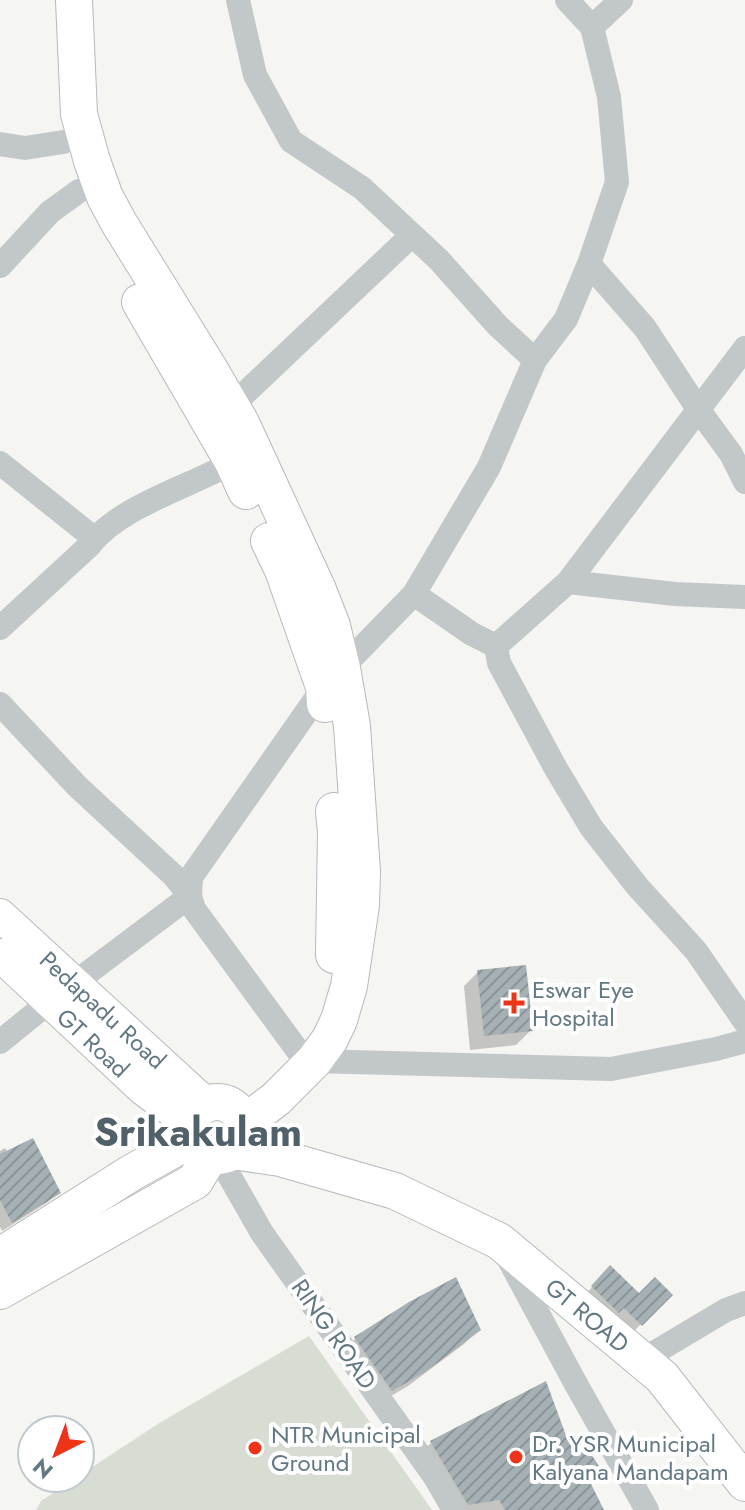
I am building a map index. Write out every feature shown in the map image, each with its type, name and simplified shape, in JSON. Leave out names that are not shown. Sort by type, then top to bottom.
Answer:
[{"type":"main road","points":[[53,0],[56,95],[63,142],[79,191],[122,270],[221,416],[241,423],[332,626],[333,677]]},
{"type":"main road","points":[[0,1256],[131,1173],[219,1133],[276,1099],[306,1056],[330,1039],[339,1020],[349,986],[361,905],[362,872],[352,726],[333,677],[233,462],[210,370],[105,197],[79,114],[74,0]]},
{"type":"main road","name":"Pedapadu Road","points":[[0,915],[75,983],[219,1133]]},
{"type":"main road","name":"GT Road","points":[[0,955],[143,1089],[219,1133]]},
{"type":"main road","points":[[0,1291],[195,1181],[219,1133]]},
{"type":"main road","name":"GT ROAD","points":[[219,1133],[280,1158],[395,1191],[499,1241],[662,1377],[745,1483]]},
{"type":"street","points":[[238,0],[255,75],[291,141],[362,188],[439,260],[490,317],[535,360]]},
{"type":"street","points":[[567,0],[592,27],[609,97],[617,182],[566,319],[535,360],[489,467],[414,594],[333,677],[191,877],[190,896],[194,909],[306,1056],[611,1069],[745,1041]]},
{"type":"street","points":[[592,27],[621,0]]},
{"type":"street","points":[[0,144],[25,148],[63,142]]},
{"type":"street","points":[[0,266],[50,212],[79,191]]},
{"type":"street","points":[[221,416],[411,236]]},
{"type":"street","points":[[589,264],[645,328],[731,454],[745,482]]},
{"type":"street","points":[[496,646],[568,582],[745,348]]},
{"type":"street","points":[[0,628],[124,516],[233,462]]},
{"type":"street","points":[[0,463],[95,539]]},
{"type":"street","points":[[568,582],[675,594],[745,597]]},
{"type":"street","points":[[414,594],[472,634],[496,646]]},
{"type":"street","points":[[496,646],[499,663],[591,827],[637,886],[696,951],[745,1022]]},
{"type":"street","points":[[0,704],[77,786],[174,876],[190,896]]},
{"type":"street","points":[[0,1042],[190,896]]},
{"type":"street","name":"RING ROAD","points":[[219,1133],[262,1233],[435,1477],[454,1510]]},
{"type":"street","points":[[499,1241],[647,1510]]},
{"type":"street","points":[[642,1360],[726,1310],[745,1303]]},
{"type":"shaded area","name":"NTR Municipal Ground","points":[[309,1336],[432,1510],[36,1510],[41,1501],[52,1494],[96,1494],[96,1465],[161,1422]]},
{"type":"building","points":[[526,965],[533,1031],[484,1036],[477,970]]},
{"type":"building","points":[[33,1138],[61,1193],[12,1223],[0,1200],[0,1154]]},
{"type":"building","points":[[610,1265],[639,1293],[655,1277],[673,1295],[642,1326],[624,1308],[619,1313],[591,1286]]},
{"type":"building","points":[[456,1277],[481,1330],[425,1372],[392,1391],[354,1337]]},
{"type":"building","name":"Dr. YSR Municipal Kalyana Mandapam","points":[[546,1381],[568,1441],[585,1445],[601,1469],[590,1482],[604,1510],[505,1510],[499,1500],[468,1505],[430,1441]]},
{"type":"place","name":"Eswar Eye Hospital","points":[[514,1003]]},
{"type":"place","name":"NTR Municipal Ground","points":[[255,1448]]},
{"type":"place","name":"Dr. YSR Municipal Kalyana Mandapam","points":[[516,1457]]},
{"type":"district","name":"Srikakulam","points":[[198,1132]]}]
